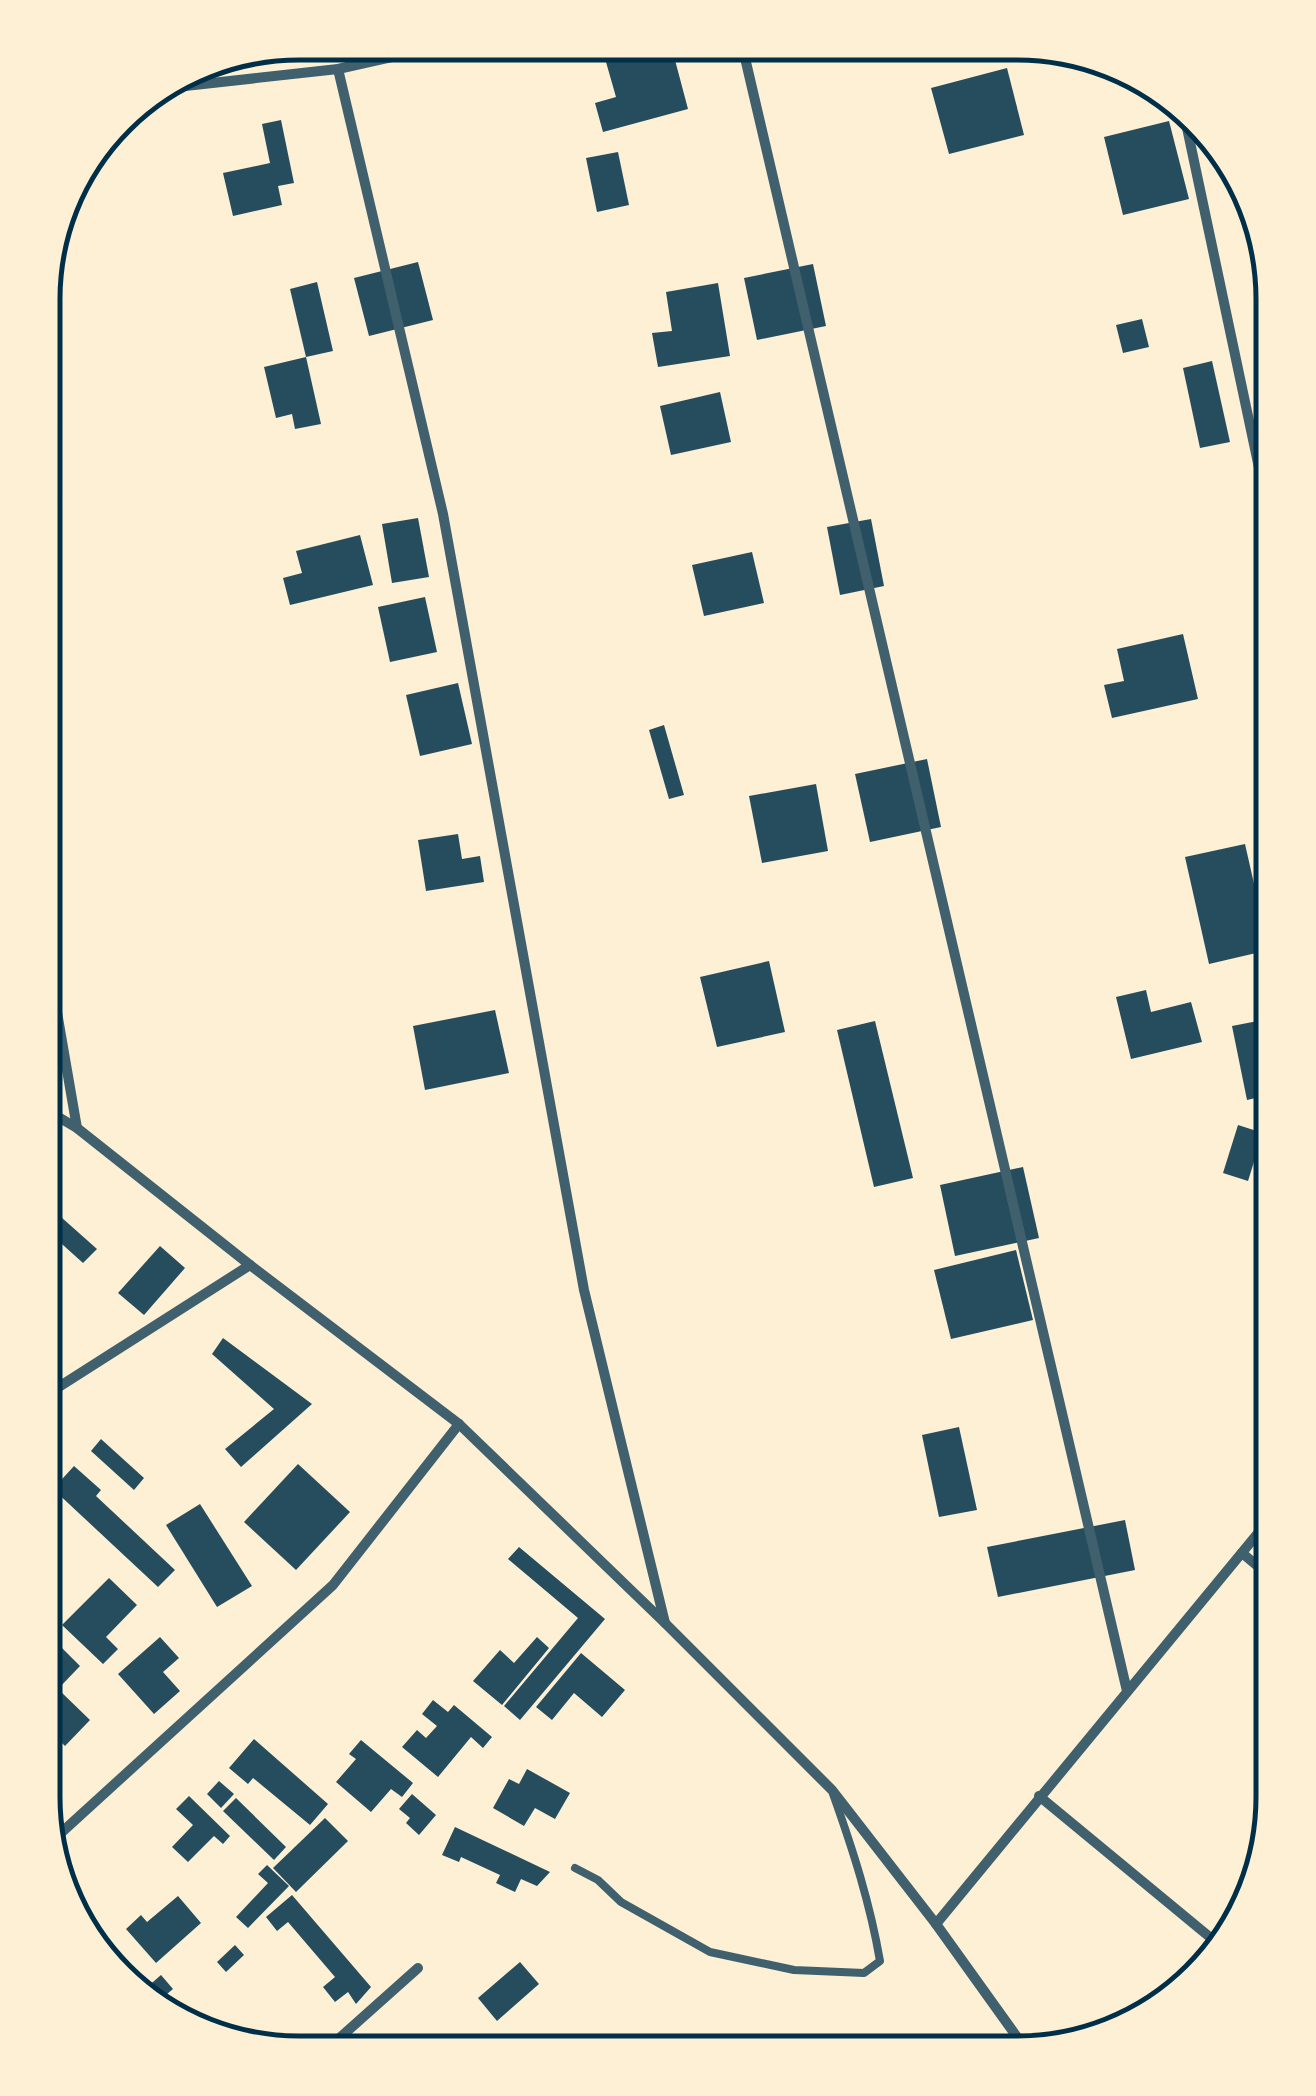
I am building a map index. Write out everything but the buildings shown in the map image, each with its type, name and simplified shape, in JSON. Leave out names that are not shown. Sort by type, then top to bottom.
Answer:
[{"type":"street","points":[[193,85],[338,69],[380,60]]},
{"type":"street","points":[[746,60],[1127,1691]]},
{"type":"street","points":[[338,69],[443,514],[584,1290],[664,1622]]},
{"type":"street","points":[[1191,136],[1256,437]]},
{"type":"street","points":[[60,1027],[78,1128]]},
{"type":"street","points":[[60,1117],[459,1424],[832,1790],[1016,2036]]},
{"type":"street","points":[[60,1386],[250,1266]]},
{"type":"street","points":[[63,1832],[333,1585],[459,1424]]},
{"type":"street","points":[[936,1924],[1255,1537]]},
{"type":"street","points":[[1242,1553],[1255,1564]]},
{"type":"street","points":[[1039,1796],[1210,1938]]},
{"type":"street","points":[[343,2036],[418,1968]]},
{"type":"lane","points":[[575,1868],[598,1880],[621,1902],[710,1952],[794,1970],[864,1974],[880,1961],[876,1937],[863,1877],[832,1790]]}]
